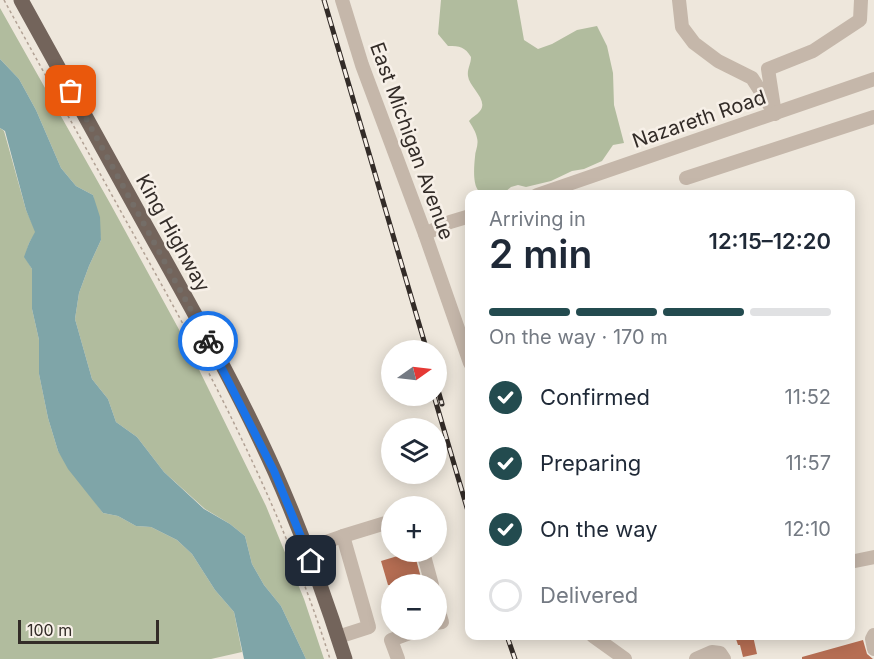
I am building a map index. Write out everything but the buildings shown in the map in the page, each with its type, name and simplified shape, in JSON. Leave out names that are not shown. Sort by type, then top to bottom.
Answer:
[{"type":"main road","name":"King Highway","points":[[21,0],[182,291],[245,411],[274,471],[306,549],[345,659]]},
{"type":"street","name":"East Michigan Avenue","points":[[342,0],[362,65],[465,349]]},
{"type":"street","points":[[678,0],[682,27],[694,42],[718,61],[752,78],[775,114]]},
{"type":"street","points":[[775,114],[768,69],[813,51],[860,20],[861,0]]},
{"type":"street","name":"Nazareth Road","points":[[552,190],[874,79]]},
{"type":"street","points":[[686,178],[874,117]]},
{"type":"street","points":[[425,234],[465,218]]},
{"type":"street","points":[[306,549],[381,524]]},
{"type":"street","points":[[343,536],[368,627],[381,634]]},
{"type":"street","points":[[855,561],[874,557]]},
{"type":"street","points":[[338,638],[368,627]]},
{"type":"street","points":[[874,635],[872,639],[874,649]]},
{"type":"street","points":[[391,640],[398,659]]},
{"type":"street","points":[[598,640],[621,658]]},
{"type":"street","points":[[696,659],[712,652],[720,653],[724,659]]},
{"type":"path","points":[[4,0],[172,303],[243,439],[313,604],[330,659]]},
{"type":"green space","points":[[441,0],[517,0],[524,40],[538,49],[577,30],[597,26],[607,46],[613,73],[614,105],[624,143],[613,145],[602,161],[551,181],[526,187],[518,185],[508,190],[478,190],[474,172],[477,141],[475,131],[469,121],[480,111],[482,102],[468,76],[471,57],[462,48],[448,46],[438,34]]},
{"type":"green space","points":[[0,8],[182,335],[266,506],[304,599],[324,659],[306,659],[281,606],[264,585],[252,564],[245,536],[205,509],[164,472],[137,437],[116,422],[108,399],[92,379],[75,319],[79,293],[101,240],[93,195],[76,186],[61,168],[36,110],[19,79],[0,59]]},
{"type":"green space","points":[[0,128],[4,131],[26,210],[36,232],[29,243],[25,257],[32,269],[32,309],[39,340],[39,374],[48,418],[58,451],[103,513],[118,516],[136,526],[151,527],[177,540],[192,554],[215,590],[234,612],[242,652],[211,659],[0,659]]},
{"type":"water","points":[[0,59],[19,79],[36,110],[61,168],[76,186],[93,195],[100,217],[101,240],[79,293],[75,319],[92,379],[108,399],[116,422],[137,437],[164,472],[204,509],[245,536],[252,564],[264,585],[281,606],[306,659],[244,659],[234,612],[215,590],[192,554],[177,540],[151,527],[136,526],[118,516],[103,513],[68,469],[58,451],[48,418],[39,374],[39,340],[32,309],[32,269],[24,257],[35,232],[26,210],[5,131],[0,128]]},
{"type":"railway","points":[[324,0],[424,340]]},
{"type":"railway","points":[[437,406],[465,501]]},
{"type":"railway","points":[[508,640],[515,659]]},
{"type":"way so far","points":[[71,91],[208,341]]},
{"type":"route","points":[[208,341],[274,471],[311,561]]}]
